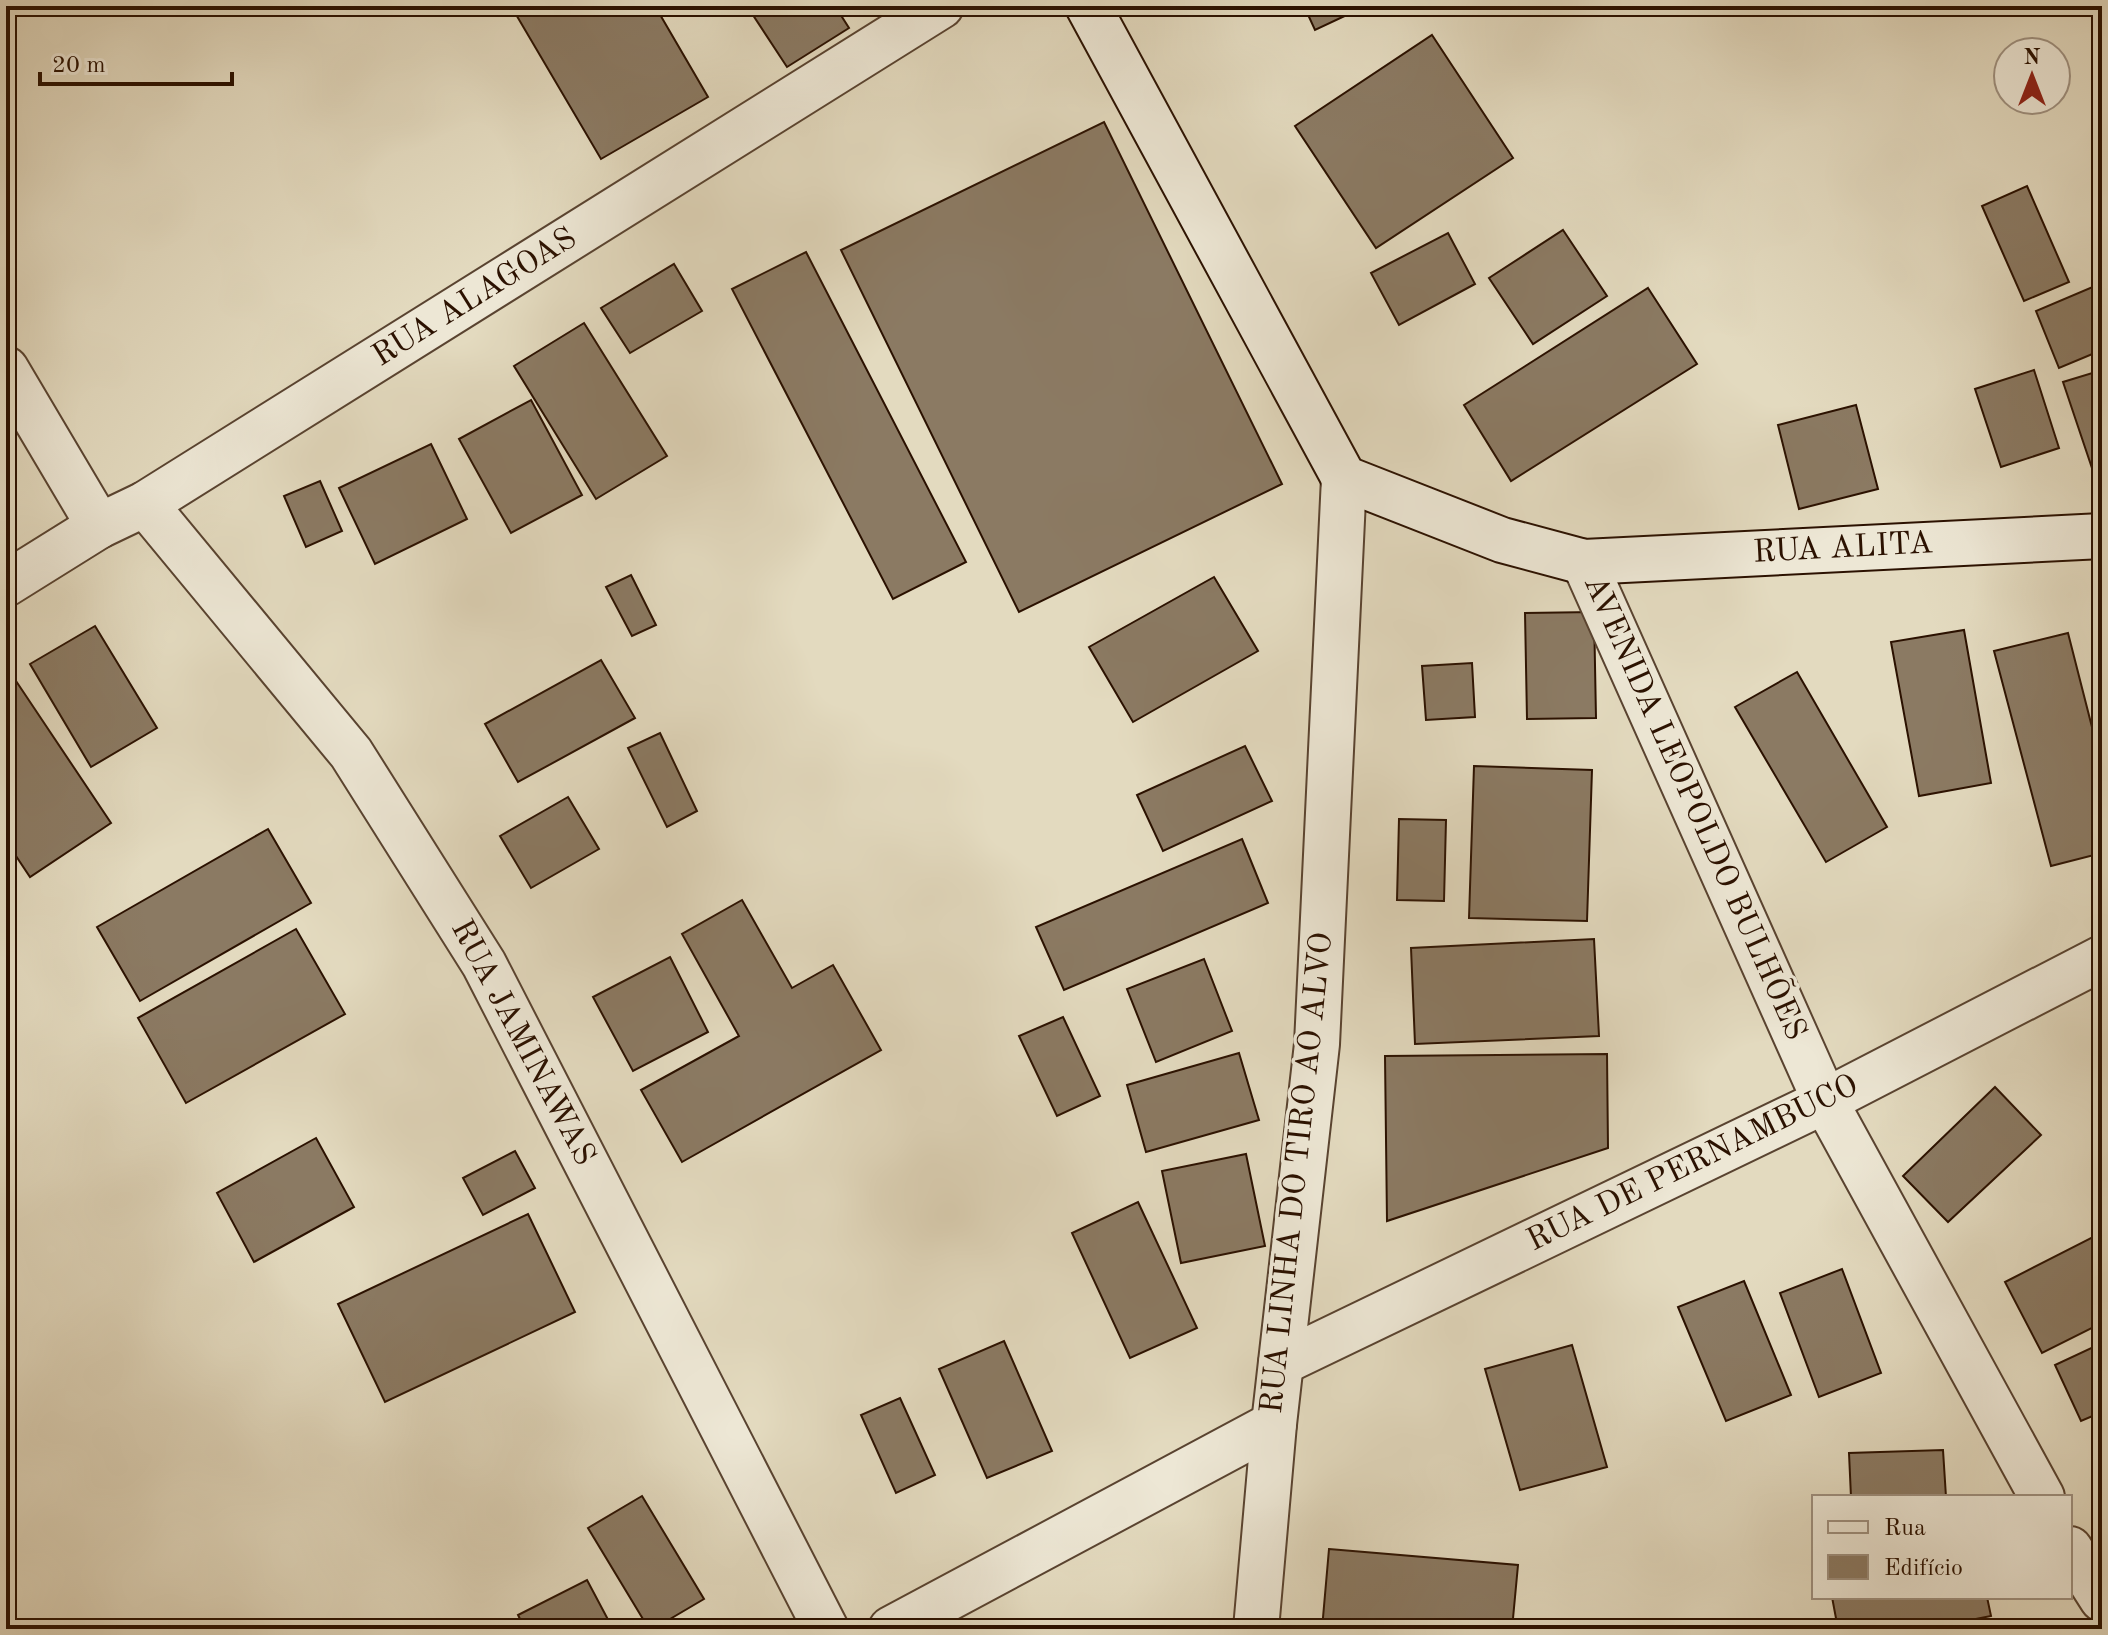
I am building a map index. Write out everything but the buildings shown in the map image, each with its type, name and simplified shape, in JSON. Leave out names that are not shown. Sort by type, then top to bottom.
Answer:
[{"type":"street","name":"RUA ALAGOAS","points":[[6,584],[99,526],[145,504],[941,6]]},
{"type":"street","points":[[1088,6],[1344,478]]},
{"type":"street","points":[[6,369],[99,526]]},
{"type":"street","name":"AVENIDA LEOPOLDO BULHÕES","points":[[1344,478],[1502,540],[1584,562],[1825,1101],[2041,1495]]},
{"type":"street","name":"RUA LINHA DO TIRO AO ALVO","points":[[1256,1629],[1274,1424],[1317,1044],[1344,478]]},
{"type":"street","name":"RUA JAMINAWAS","points":[[145,504],[351,753],[484,964],[826,1629]]},
{"type":"street","name":"RUA ALITA","points":[[1584,562],[2102,536]]},
{"type":"street","name":"RUA DE PERNAMBUCO","points":[[1281,1363],[1825,1101],[2102,958]]},
{"type":"street","points":[[891,1629],[1274,1424]]},
{"type":"street","points":[[2072,1553],[2102,1599]]}]
